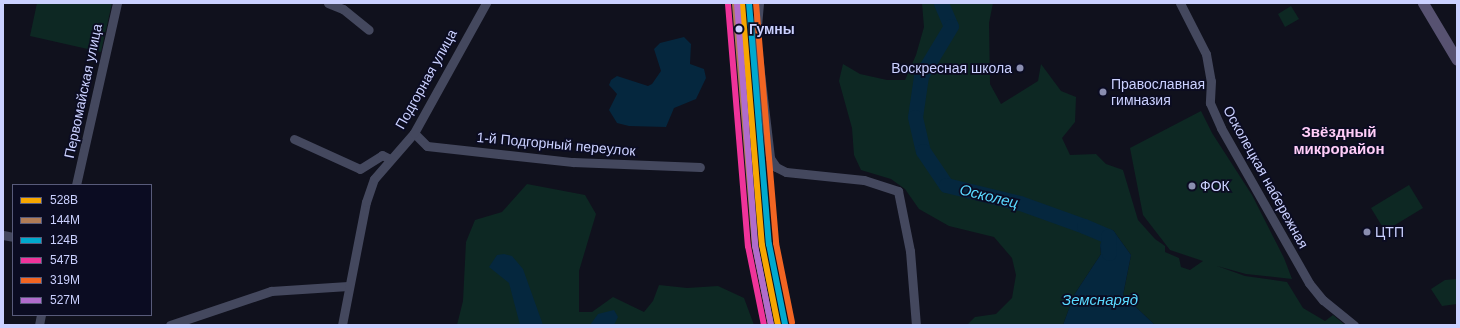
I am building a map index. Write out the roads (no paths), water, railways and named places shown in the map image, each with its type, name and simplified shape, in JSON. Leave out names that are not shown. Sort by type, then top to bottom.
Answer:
[{"type":"main road","points":[[1423,3],[1457,60]]},
{"type":"street","name":"Первомайская улица","points":[[76,184],[117,3]]},
{"type":"street","points":[[328,3],[343,9],[369,30]]},
{"type":"street","name":"Подгорная улица","points":[[342,325],[348,286],[370,190],[374,179],[414,133],[486,3]]},
{"type":"street","points":[[759,3],[758,53],[770,158],[776,167],[786,172],[864,180],[898,191],[910,251],[916,325]]},
{"type":"street","name":"Осколецкая набережная","points":[[1180,3],[1206,54],[1211,81],[1210,103],[1221,128],[1309,283],[1323,300],[1354,325]]},
{"type":"street","name":"1-й Подгорный переулок","points":[[414,133],[427,146],[435,147],[573,162],[700,167]]},
{"type":"street","points":[[294,140],[360,169],[382,155],[390,159]]},
{"type":"street","points":[[170,325],[271,291],[348,286]]},
{"type":"water","points":[[684,37],[691,44],[690,64],[704,69],[706,78],[696,99],[674,108],[666,127],[629,126],[617,123],[609,110],[617,94],[609,85],[611,80],[617,76],[648,86],[652,84],[661,71],[654,49],[660,43]]},
{"type":"water","name":"Земснаряд","points":[[1113,230],[1131,255],[1123,295],[1155,325],[1063,325],[1074,295],[1101,254],[1100,245],[1105,234]]},
{"type":"water","points":[[504,254],[512,256],[523,269],[543,325],[520,325],[509,283],[489,267],[497,255]]},
{"type":"water","points":[[614,310],[618,317],[614,325],[590,325],[598,314]]},
{"type":"waterway","name":"Осколец","points":[[941,3],[951,26],[921,76],[915,117],[923,151],[946,185],[1020,203],[1108,236],[1109,253]]},
{"type":"place","name":"Гумны","points":[[739,29]]},
{"type":"place","name":"Воскресная школа","points":[[1020,68]]},
{"type":"place","name":"Православная гимназия","points":[[1103,92]]},
{"type":"place","name":"ФОК","points":[[1192,186]]},
{"type":"place","name":"ЦТП","points":[[1367,232]]},
{"type":"district","name":"Звёздный микрорайон","points":[[1339,140]]}]
